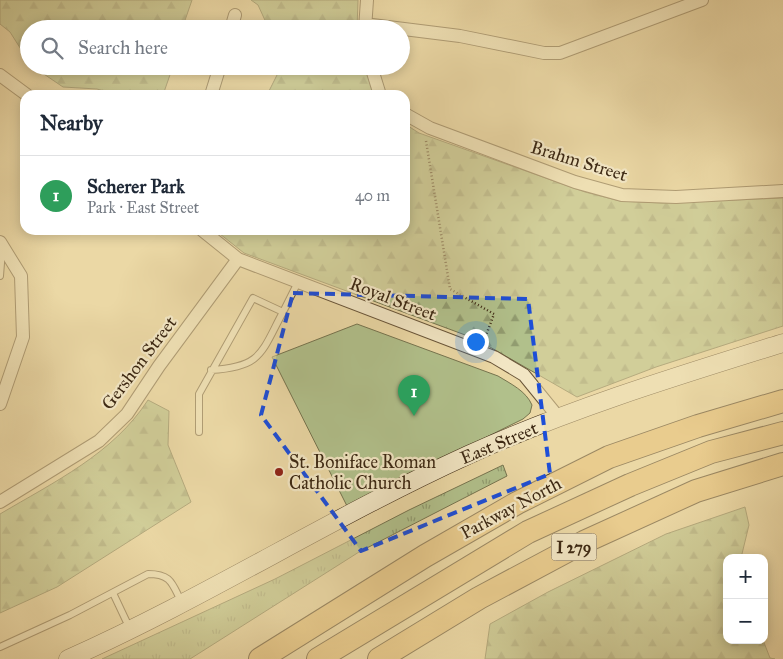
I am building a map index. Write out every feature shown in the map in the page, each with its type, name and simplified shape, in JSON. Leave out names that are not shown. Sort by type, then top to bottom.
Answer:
[{"type":"highway","name":"Parkway North","points":[[260,659],[425,556],[517,502],[610,457],[698,426],[783,401]]},
{"type":"highway","points":[[318,659],[528,532],[630,485],[711,452],[783,433]]},
{"type":"highway","name":"I 279","points":[[379,659],[479,598],[584,542],[696,491],[783,464]]},
{"type":"main road","name":"East Street","points":[[68,659],[182,604],[370,503],[469,455],[559,418],[699,369],[783,343]]},
{"type":"street","points":[[366,20],[368,0]]},
{"type":"street","points":[[410,31],[460,36],[544,53],[560,53],[702,0]]},
{"type":"street","points":[[234,20],[235,15]]},
{"type":"street","points":[[0,75],[20,90]]},
{"type":"street","points":[[213,90],[217,75]]},
{"type":"street","points":[[374,75],[378,90]]},
{"type":"street","name":"Brahm Street","points":[[410,117],[430,128],[575,182],[622,195],[676,197],[783,191]]},
{"type":"street","name":"Royal Street","points":[[208,235],[238,259],[494,357],[524,375],[559,418]]},
{"type":"street","points":[[0,404],[23,337],[21,276],[1,244]]},
{"type":"street","name":"Gershon Street","points":[[0,502],[99,441],[127,414],[159,366],[238,259]]},
{"type":"lane","points":[[0,276],[1,244]]},
{"type":"lane","points":[[211,370],[237,368],[261,354],[298,282]]},
{"type":"lane","points":[[199,432],[199,394],[253,298],[283,312]]},
{"type":"lane","points":[[0,647],[113,593],[148,574],[162,574],[170,581],[182,604]]},
{"type":"lane","points":[[113,593],[130,630]]},
{"type":"path","points":[[430,128],[426,137],[450,289],[494,314],[479,351]]},
{"type":"highlighted area","points":[[293,293],[528,299],[550,474],[361,551],[261,415]]},
{"type":"green space","points":[[0,0],[192,0],[185,20],[20,20],[20,48],[10,32],[0,24]]},
{"type":"green space","points":[[251,0],[358,0],[357,20],[265,20],[258,5]]},
{"type":"green space","points":[[45,75],[170,75],[165,90],[100,90],[63,87]]},
{"type":"green space","points":[[277,75],[368,75],[373,90],[270,90]]},
{"type":"green space","points":[[410,127],[419,133],[585,192],[620,201],[662,203],[783,198],[783,326],[656,367],[577,397],[476,339],[244,253],[221,235],[410,235]]},
{"type":"green space","points":[[357,324],[498,376],[518,388],[526,396],[532,405],[530,413],[523,419],[347,506],[272,357]]},
{"type":"green space","points":[[148,400],[169,411],[168,445],[191,502],[57,587],[0,613],[0,514],[61,478],[100,451],[134,419]]},
{"type":"green space","points":[[503,465],[507,476],[359,552],[190,659],[102,659],[275,579],[409,510]]},
{"type":"green space","points":[[745,507],[749,525],[742,554],[723,554],[723,644],[765,644],[770,658],[775,659],[485,659],[490,624],[548,592],[666,534]]},
{"type":"place","name":"Scherer Park","points":[[414,416]]},
{"type":"place","name":"St. Boniface Roman Catholic Church","points":[[279,472]]}]
